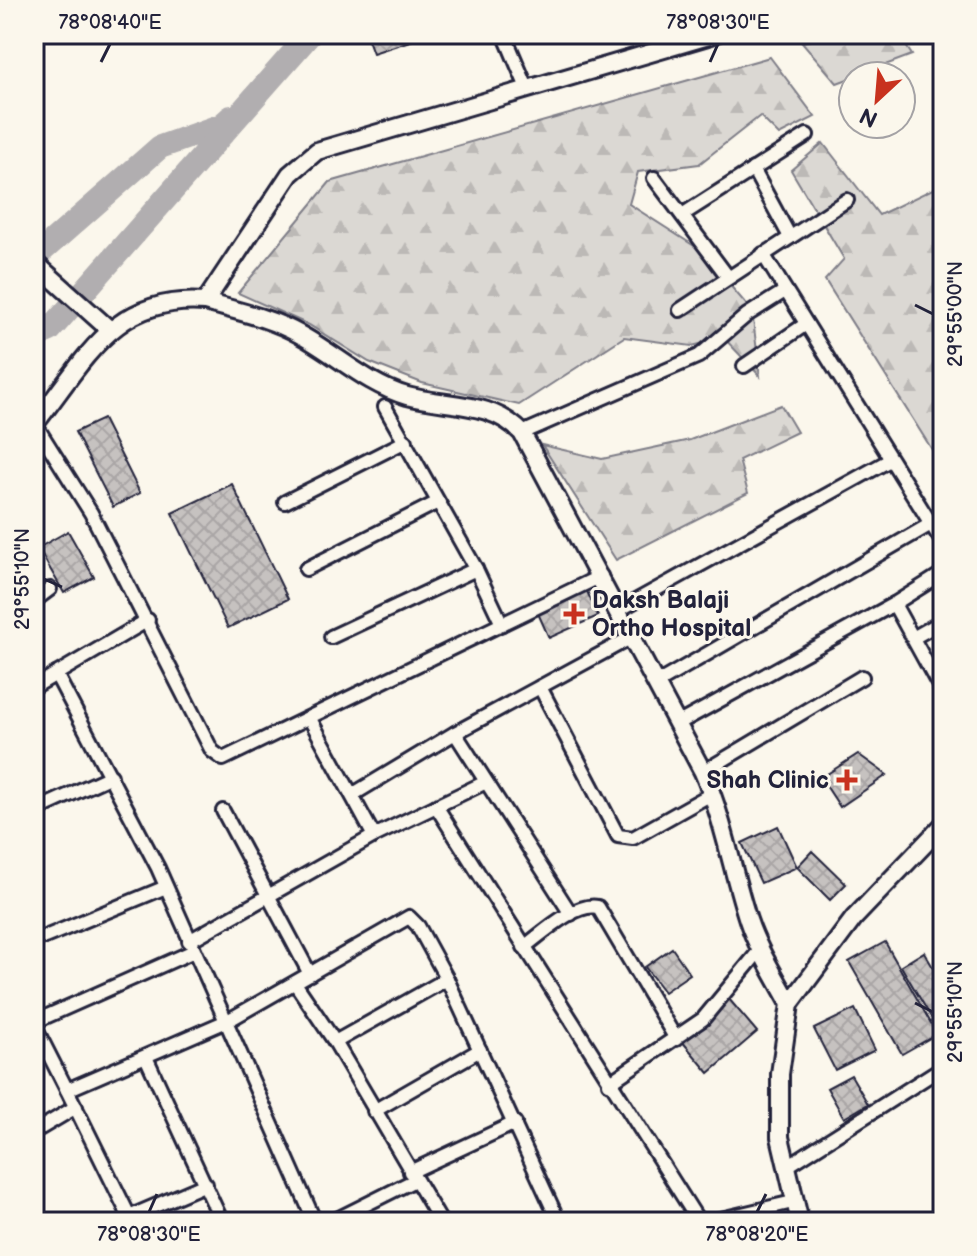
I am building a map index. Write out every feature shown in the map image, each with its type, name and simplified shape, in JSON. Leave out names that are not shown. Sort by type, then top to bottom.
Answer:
[{"type":"street","points":[[504,34],[527,88]]},
{"type":"street","points":[[205,302],[290,174],[317,151],[715,34]]},
{"type":"street","points":[[682,215],[807,135]]},
{"type":"street","points":[[753,169],[790,237]]},
{"type":"street","points":[[654,178],[728,277]]},
{"type":"street","points":[[680,310],[847,200]]},
{"type":"street","points":[[763,254],[943,543]]},
{"type":"street","points":[[34,262],[92,318],[110,330]]},
{"type":"street","points":[[522,433],[699,356],[747,315],[785,291]]},
{"type":"street","points":[[601,576],[231,758],[217,757],[74,483],[34,424],[110,330],[146,307],[169,301],[205,302],[295,332],[385,387],[407,396],[494,412],[510,420],[522,433],[601,576],[703,772],[713,793],[760,950],[790,1004]]},
{"type":"street","points":[[744,366],[806,324]]},
{"type":"street","points":[[385,407],[476,569],[502,624]]},
{"type":"street","points":[[285,502],[406,441]]},
{"type":"street","points":[[619,610],[890,460]]},
{"type":"street","points":[[306,569],[438,502]]},
{"type":"street","points":[[657,683],[943,517]]},
{"type":"street","points":[[331,637],[476,569]]},
{"type":"street","points":[[677,724],[894,604],[943,573]]},
{"type":"street","points":[[34,601],[50,589]]},
{"type":"street","points":[[894,604],[943,693]]},
{"type":"street","points":[[34,687],[148,620]]},
{"type":"street","points":[[913,638],[943,621]]},
{"type":"street","points":[[352,795],[455,733],[632,637]]},
{"type":"street","points":[[56,674],[111,776],[229,1020],[315,1222]]},
{"type":"street","points":[[703,772],[862,677]]},
{"type":"street","points":[[540,687],[612,830],[618,836],[633,838],[713,793]]},
{"type":"street","points":[[310,719],[374,836]]},
{"type":"street","points":[[455,733],[571,914]]},
{"type":"street","points":[[34,811],[111,776]]},
{"type":"street","points":[[206,1184],[131,1219],[34,1023],[192,946],[270,895],[374,836],[486,782]]},
{"type":"street","points":[[436,806],[699,1222]]},
{"type":"street","points":[[223,811],[310,974]]},
{"type":"street","points":[[800,1222],[780,1137],[780,1074],[790,1004],[854,918],[943,825]]},
{"type":"street","points":[[34,938],[45,937],[166,887]]},
{"type":"street","points":[[524,947],[571,914],[591,905],[603,913],[676,1039]]},
{"type":"street","points":[[67,1090],[229,1020],[409,917],[418,926],[447,979],[559,1222]]},
{"type":"street","points":[[609,1083],[676,1039],[721,1002],[760,950]]},
{"type":"street","points":[[335,1042],[447,979]]},
{"type":"street","points":[[295,983],[335,1042],[441,1222]]},
{"type":"street","points":[[374,1111],[480,1050]]},
{"type":"street","points":[[146,1057],[222,1222]]},
{"type":"street","points":[[786,1167],[943,1067]]},
{"type":"street","points":[[34,1132],[76,1107]]},
{"type":"street","points":[[331,1222],[515,1123]]},
{"type":"street","points":[[708,1222],[793,1202]]},
{"type":"green space","points":[[840,34],[898,34],[912,55],[899,60],[837,60],[837,83],[802,42]]},
{"type":"green space","points":[[770,57],[815,117],[779,135],[760,116],[699,164],[638,172],[629,204],[699,249],[752,311],[760,376],[724,338],[692,346],[624,337],[519,405],[422,383],[369,362],[309,325],[238,293],[330,182]]},
{"type":"green space","points":[[823,143],[879,215],[943,184],[943,467],[825,280],[844,259],[791,170]]},
{"type":"green space","points":[[781,405],[797,432],[739,460],[748,493],[616,560],[542,445],[602,459],[690,440]]},
{"type":"building","points":[[366,34],[418,34],[419,38],[373,53]]},
{"type":"building","points":[[103,419],[140,493],[113,507],[75,432]]},
{"type":"building","points":[[232,484],[288,599],[228,628],[172,513]]},
{"type":"building","points":[[68,531],[94,577],[64,593],[38,548]]},
{"type":"building","points":[[586,589],[598,616],[549,638],[537,611]]},
{"type":"building","points":[[858,754],[887,775],[840,807],[821,778]]},
{"type":"building","points":[[778,826],[797,867],[761,883],[742,843]]},
{"type":"building","points":[[812,851],[846,884],[830,900],[797,867]]},
{"type":"building","points":[[885,942],[937,1034],[902,1054],[849,962]]},
{"type":"building","points":[[672,948],[690,974],[664,992],[645,967]]},
{"type":"building","points":[[924,952],[943,984],[943,1029],[939,1031],[901,966]]},
{"type":"building","points":[[729,999],[757,1032],[709,1073],[681,1040]]},
{"type":"building","points":[[855,1009],[875,1050],[835,1070],[814,1029]]},
{"type":"building","points":[[851,1075],[868,1104],[844,1118],[827,1088]]},
{"type":"waterway","points":[[34,337],[50,330],[310,34]]},
{"type":"waterway","points":[[34,258],[160,147],[222,125],[231,117]]},
{"type":"place","name":"Daksh Balaji Ortho Hospital","points":[[574,614]]},
{"type":"place","name":"Shah Clinic","points":[[847,780]]}]
